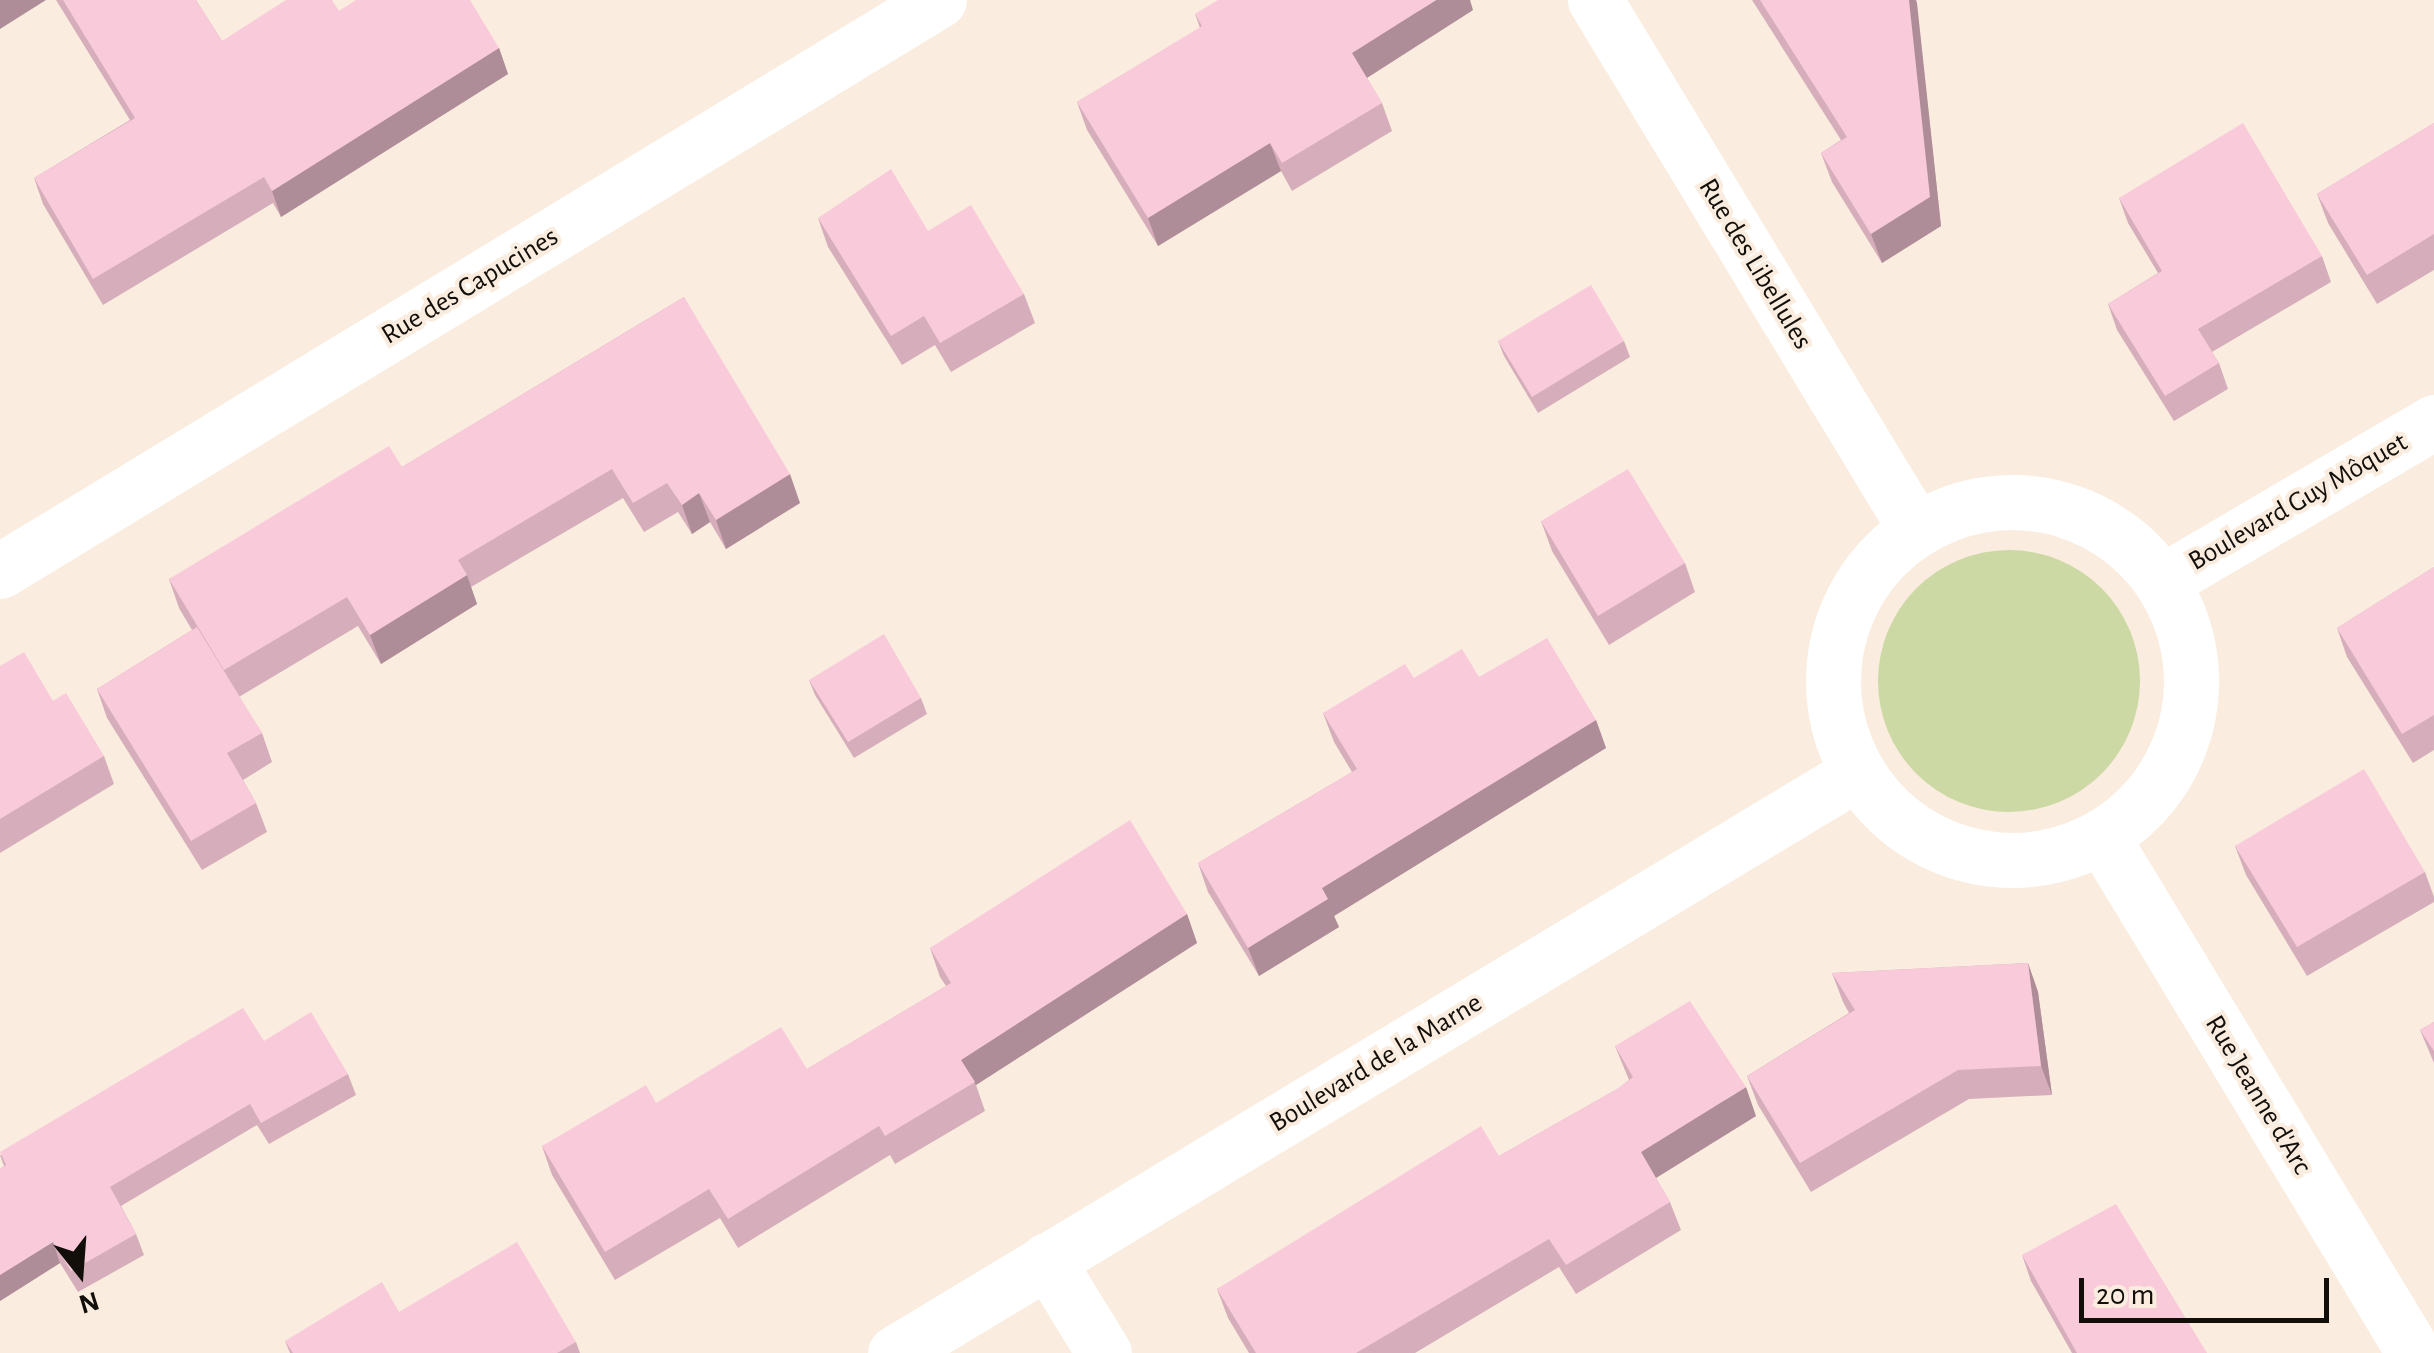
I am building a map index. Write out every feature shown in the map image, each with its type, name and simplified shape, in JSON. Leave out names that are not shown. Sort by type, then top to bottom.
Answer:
[{"type":"street","name":"Rue des Capucines","points":[[0,571],[939,0]]},
{"type":"street","name":"Rue des Libellules","points":[[1595,0],[1915,528]]},
{"type":"street","name":"Boulevard Guy Môquet","points":[[2163,581],[2434,422]]},
{"type":"street","points":[[2022,501],[2077,512],[2126,540],[2163,581],[2188,634],[2193,694],[2179,750],[2148,800],[2102,838],[2050,858],[1976,856],[1940,846],[1892,816],[1857,773],[1836,722],[1832,666],[1844,613],[1873,566],[1915,528],[1966,506],[2022,501]]},
{"type":"street","name":"Boulevard de la Marne","points":[[895,1353],[1857,773]]},
{"type":"street","name":"Rue Jeanne d'Arc","points":[[2102,838],[2414,1353]]},
{"type":"street","points":[[1047,1260],[1104,1353]]},
{"type":"green space","points":[[2009,550],[2059,560],[2082,572],[2101,589],[2118,608],[2130,631],[2140,681],[2130,731],[2118,754],[2101,773],[2082,790],[2059,802],[2009,812],[1959,802],[1936,790],[1917,773],[1900,754],[1888,731],[1878,681],[1888,631],[1900,608],[1917,589],[1936,572],[1959,560]]},
{"type":"building","points":[[63,0],[196,0],[222,41],[286,0],[332,0],[339,11],[356,0],[470,0],[499,48],[272,191],[264,177],[93,279],[34,178],[135,118]]},
{"type":"building","points":[[1218,0],[1436,0],[1352,53],[1382,103],[1282,163],[1270,143],[1148,218],[1077,102],[1202,26],[1195,14]]},
{"type":"building","points":[[1760,0],[1909,0],[1930,197],[1871,234],[1821,153],[1847,137]]},
{"type":"building","points":[[2243,123],[2322,256],[2198,329],[2219,363],[2165,396],[2108,304],[2162,271],[2119,198]]},
{"type":"building","points":[[2434,123],[2434,234],[2367,275],[2317,194]]},
{"type":"building","points":[[891,169],[928,231],[971,205],[1024,294],[940,343],[924,316],[891,336],[818,218]]},
{"type":"building","points":[[1591,285],[1624,341],[1532,397],[1498,341]]},
{"type":"building","points":[[684,297],[790,474],[716,520],[699,493],[682,505],[667,483],[633,503],[612,469],[458,560],[467,575],[370,635],[347,597],[224,670],[169,579],[389,446],[402,467]]},
{"type":"building","points":[[1628,469],[1685,563],[1598,616],[1541,521]]},
{"type":"building","points":[[2434,567],[2434,715],[2402,734],[2337,628]]},
{"type":"building","points":[[197,627],[262,733],[227,753],[256,803],[191,841],[97,689]]},
{"type":"building","points":[[884,634],[921,698],[848,742],[809,680]]},
{"type":"building","points":[[1547,638],[1596,720],[1322,888],[1328,899],[1248,948],[1198,863],[1357,769],[1323,713],[1405,664],[1414,678],[1462,649],[1479,677]]},
{"type":"building","points":[[24,652],[53,701],[66,693],[104,756],[0,819],[0,666]]},
{"type":"building","points":[[2364,769],[2425,872],[2297,947],[2235,846]]},
{"type":"building","points":[[1130,820],[1187,914],[961,1060],[975,1082],[885,1136],[879,1126],[728,1219],[709,1189],[605,1252],[542,1146],[646,1085],[656,1103],[781,1027],[807,1069],[951,983],[930,948]]},
{"type":"building","points":[[2028,963],[2041,1066],[1958,1070],[1800,1163],[1747,1076],[1855,1010],[1832,973]]},
{"type":"building","points":[[1690,1001],[1746,1087],[1641,1152],[1670,1202],[1566,1265],[1549,1239],[1356,1353],[1256,1353],[1217,1289],[1481,1126],[1499,1156],[1619,1088],[1633,1077],[1615,1046]]},
{"type":"building","points":[[243,1008],[264,1041],[311,1012],[348,1074],[261,1123],[250,1104],[110,1187],[136,1234],[71,1271],[53,1242],[0,1275],[0,1169],[6,1165],[0,1152]]},
{"type":"building","points":[[2434,1022],[2434,1051],[2420,1030]]},
{"type":"building","points":[[2116,1204],[2207,1353],[2077,1353],[2022,1255]]},
{"type":"building","points":[[517,1242],[576,1342],[557,1353],[293,1353],[285,1341],[382,1282],[399,1312]]}]
